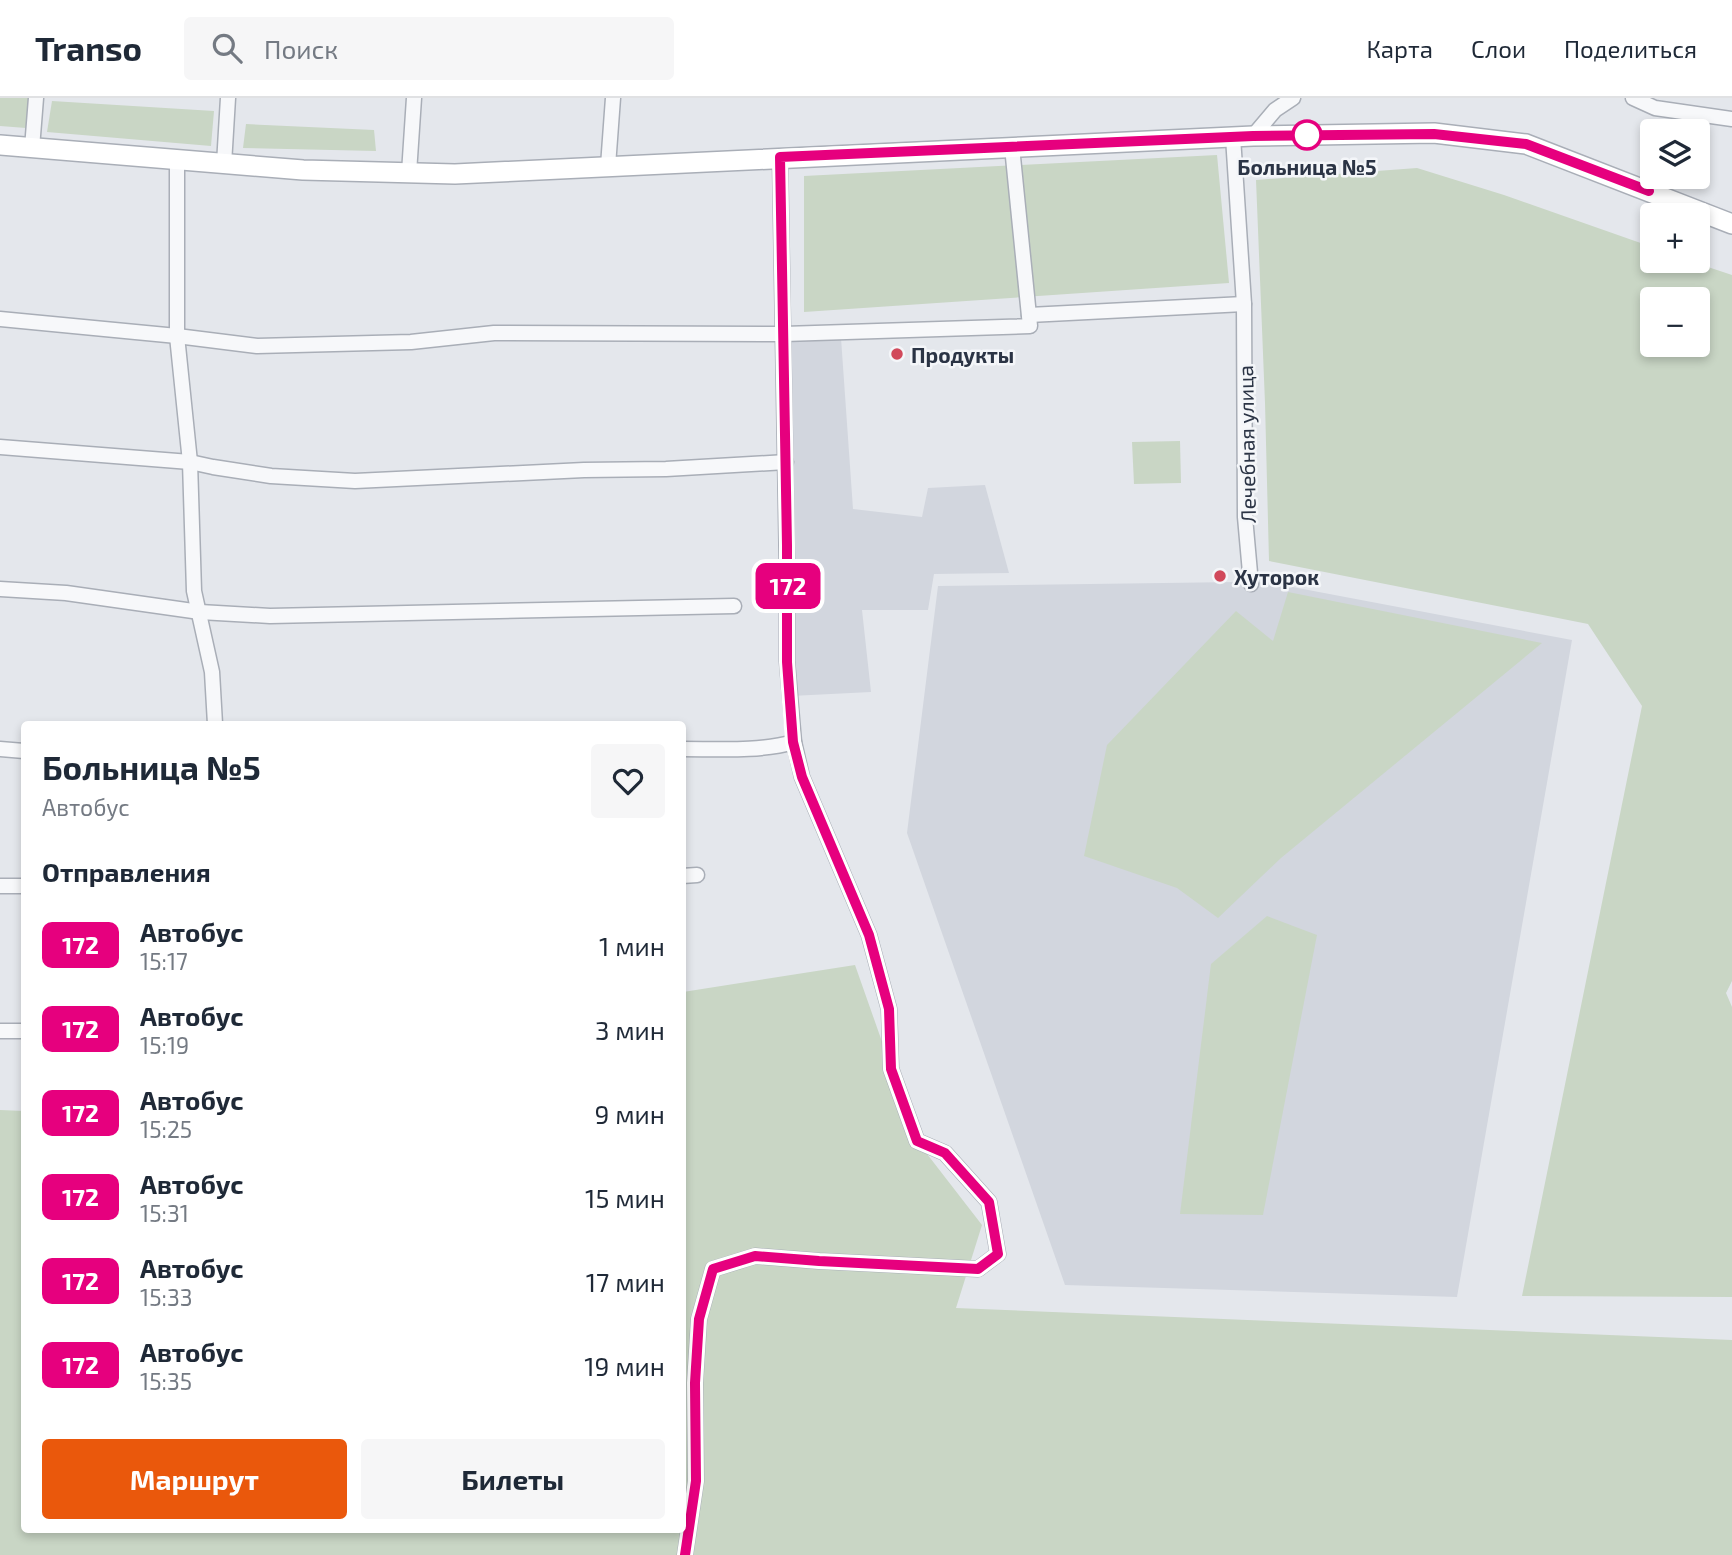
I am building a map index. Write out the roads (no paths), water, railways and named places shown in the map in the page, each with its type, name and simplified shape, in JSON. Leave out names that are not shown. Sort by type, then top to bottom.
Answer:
[{"type":"main road","points":[[0,145],[303,170],[455,174],[1243,136],[1434,134],[1526,144],[1732,224]]},
{"type":"street","points":[[33,148],[36,98]]},
{"type":"street","points":[[224,164],[228,98]]},
{"type":"street","points":[[409,173],[414,98]]},
{"type":"street","points":[[608,166],[613,98]]},
{"type":"street","points":[[1243,136],[1293,98]]},
{"type":"street","points":[[1633,98],[1655,108],[1732,118]]},
{"type":"street","name":"Лечебная улица","points":[[1243,136],[1245,517],[1251,584]]},
{"type":"street","points":[[1012,147],[1029,320]]},
{"type":"street","points":[[685,1555],[696,1481],[695,1383],[699,1319],[713,1269],[755,1256],[978,1269],[998,1254],[989,1202],[945,1153],[917,1141],[891,1069],[889,1009],[869,935],[802,777],[793,742],[787,662],[780,157]]},
{"type":"street","points":[[177,160],[177,336],[190,462],[194,591],[212,672],[215,721]]},
{"type":"street","points":[[0,319],[257,346],[411,342],[494,334],[784,334],[1244,304]]},
{"type":"street","points":[[0,447],[190,462],[271,475],[355,481],[786,462]]},
{"type":"street","points":[[0,589],[66,593],[200,612],[270,616],[734,606]]},
{"type":"street","points":[[686,749],[749,748],[793,742]]},
{"type":"street","points":[[0,749],[21,751]]},
{"type":"street","points":[[0,886],[21,886]]},
{"type":"street","points":[[0,1031],[21,1031]]},
{"type":"place","name":"Больница №5","points":[[1307,135]]},
{"type":"place","name":"Продукты","points":[[897,354]]},
{"type":"place","name":"Хуторок","points":[[1220,576]]}]
